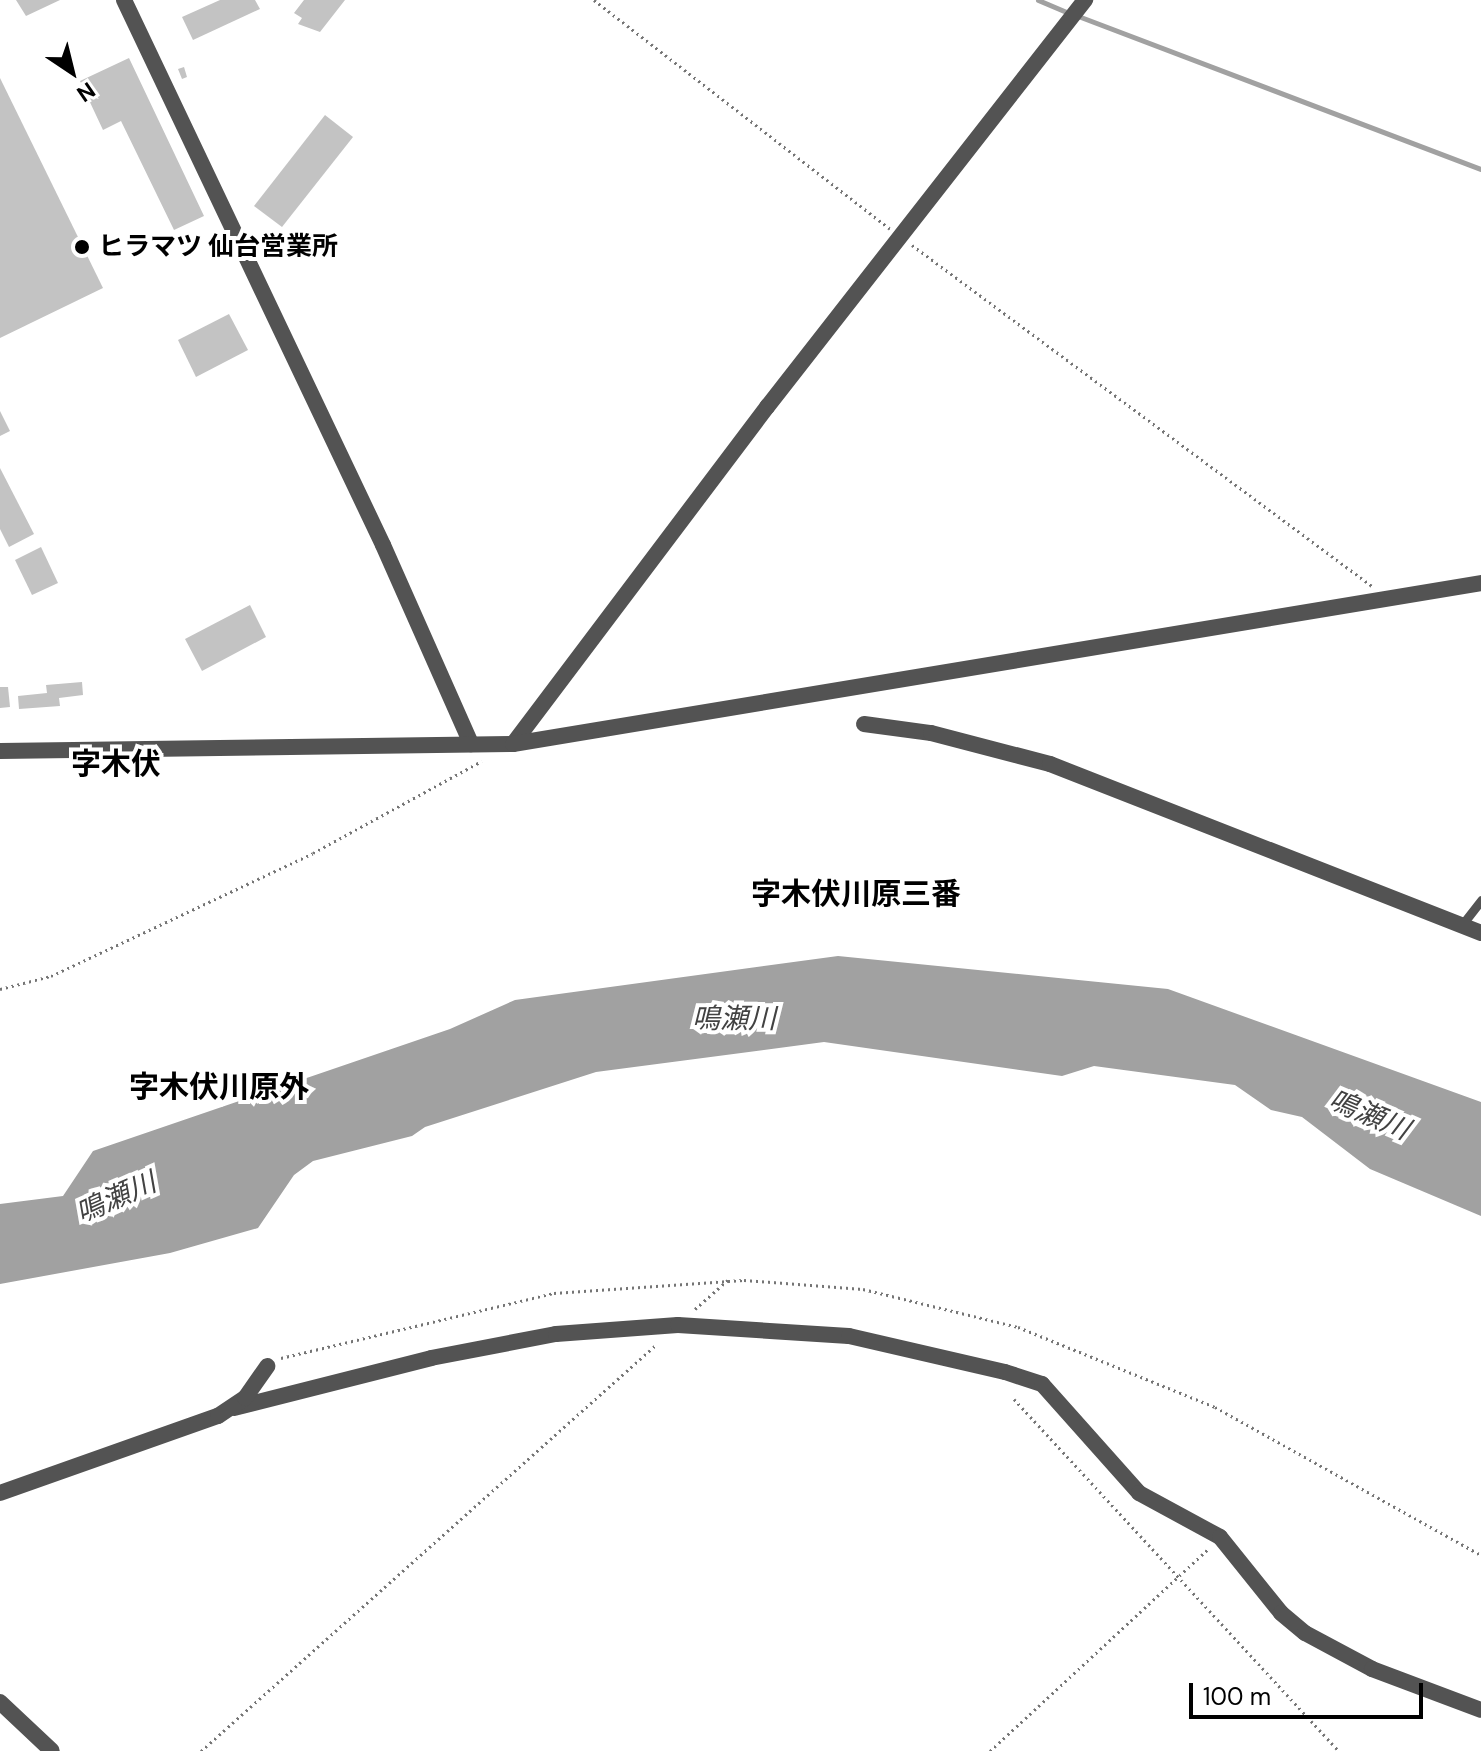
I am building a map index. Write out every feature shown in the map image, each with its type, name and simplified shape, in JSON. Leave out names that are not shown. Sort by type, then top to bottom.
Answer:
[{"type":"street","points":[[124,0],[383,545],[471,744]]},
{"type":"street","points":[[513,744],[1083,3]]},
{"type":"street","points":[[0,751],[513,744],[1481,583]]},
{"type":"street","points":[[864,724],[931,733],[1050,764],[1481,933]]},
{"type":"street","points":[[0,1493],[234,1408],[417,1361],[556,1334],[678,1325],[849,1336],[1042,1384],[1139,1493],[1220,1537],[1281,1613],[1305,1633],[1372,1669],[1481,1710]]},
{"type":"street","points":[[234,1408],[267,1366]]},
{"type":"street","points":[[0,1702],[52,1751]]},
{"type":"lane","points":[[1460,927],[1481,900]]},
{"type":"path","points":[[594,0],[901,238],[1353,573]]},
{"type":"path","points":[[0,989],[51,976],[313,853],[513,744]]},
{"type":"path","points":[[201,1751],[728,1280]]},
{"type":"path","points":[[267,1366],[282,1357],[503,1302],[643,1284],[728,1280],[863,1289],[1018,1327],[1215,1407],[1481,1555]]},
{"type":"path","points":[[1014,1399],[1176,1579],[1339,1751]]},
{"type":"path","points":[[990,1751],[1220,1537]]},
{"type":"water","name":"鳴瀬川","points":[[838,956],[1168,989],[1481,1102],[1481,1216],[1370,1169],[1302,1117],[1271,1110],[1235,1085],[1094,1066],[1062,1076],[824,1042],[596,1072],[425,1127],[412,1136],[313,1161],[294,1175],[258,1228],[170,1253],[0,1284],[0,1204],[63,1196],[93,1151],[450,1029],[515,1000]]},
{"type":"building","points":[[16,0],[60,0],[26,16]]},
{"type":"building","points":[[220,0],[255,0],[260,9],[193,40],[182,17]]},
{"type":"building","points":[[304,0],[345,0],[320,32],[298,24],[302,18],[294,13]]},
{"type":"building","points":[[129,58],[204,216],[174,230],[121,121],[103,130],[80,81]]},
{"type":"building","points":[[184,67],[187,77],[182,79],[178,69]]},
{"type":"building","points":[[0,78],[103,288],[0,338]]},
{"type":"building","points":[[325,115],[353,137],[282,227],[254,206]]},
{"type":"building","points":[[229,314],[248,350],[196,377],[178,340]]},
{"type":"building","points":[[0,411],[10,431],[0,436]]},
{"type":"building","points":[[0,468],[34,534],[9,547],[0,529]]},
{"type":"building","points":[[41,547],[58,583],[32,595],[15,560]]},
{"type":"building","points":[[250,605],[266,637],[202,671],[185,639]]},
{"type":"building","points":[[82,682],[83,695],[59,698],[60,706],[19,709],[18,696],[47,693],[46,685]]},
{"type":"building","points":[[0,687],[8,687],[10,707],[0,708]]},
{"type":"waterway","points":[[1038,0],[1069,13]]},
{"type":"waterway","points":[[1078,16],[1481,169]]},
{"type":"place","name":"ヒラマツ 仙台営業所","points":[[82,247]]},
{"type":"district","name":"字木伏","points":[[116,764]]},
{"type":"district","name":"字木伏川原三番","points":[[856,894]]},
{"type":"district","name":"字木伏川原外","points":[[219,1087]]}]
